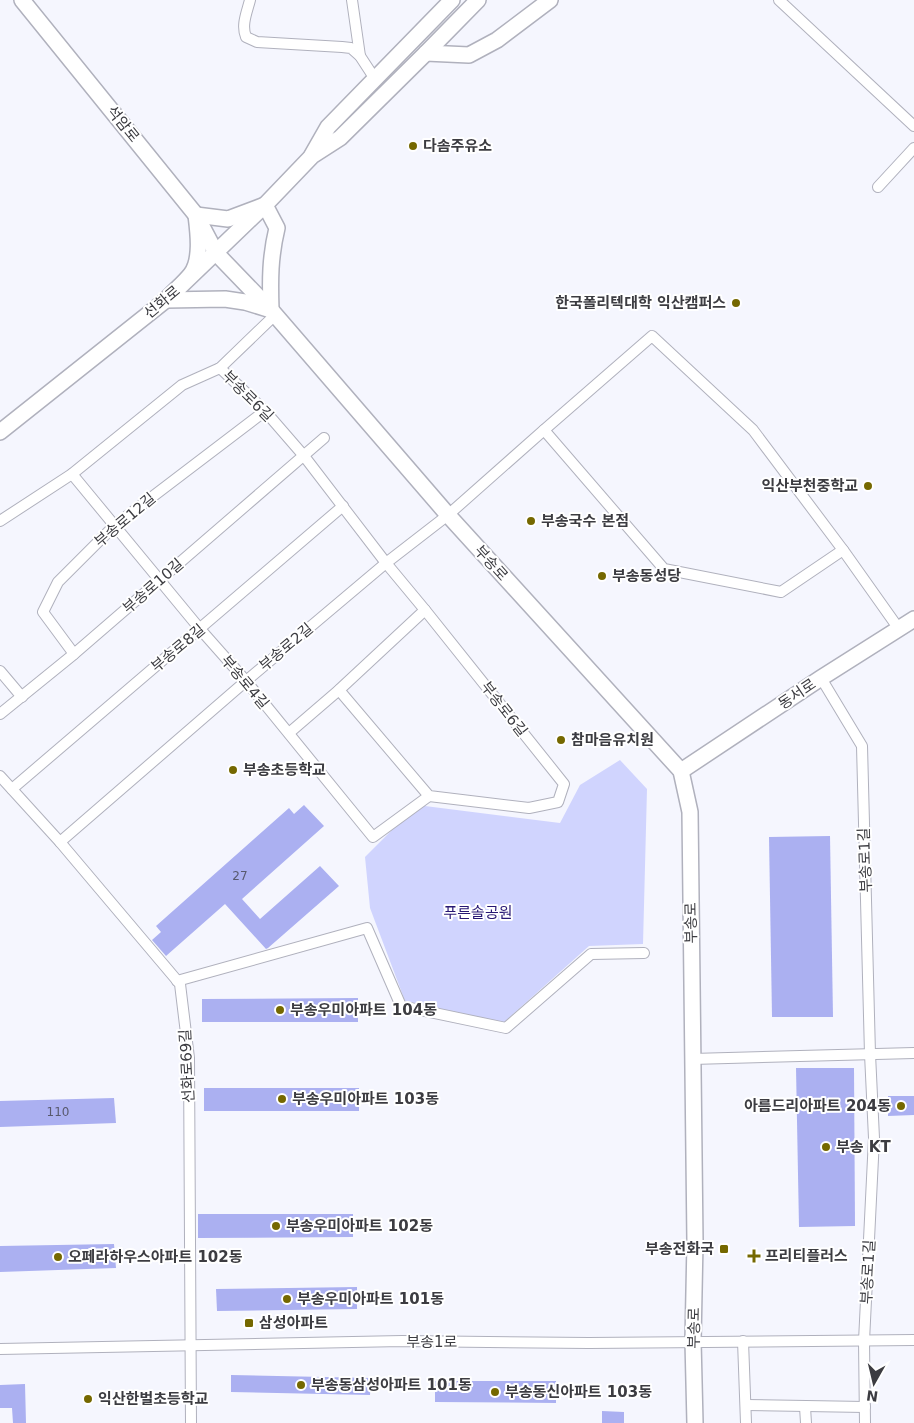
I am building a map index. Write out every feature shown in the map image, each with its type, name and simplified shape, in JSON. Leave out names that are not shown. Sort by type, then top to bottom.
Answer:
[{"type":"street","name":"석암로","points":[[22,0],[196,215],[216,253]]},
{"type":"street","points":[[250,0],[245,17],[244,30],[246,37],[257,42],[351,48],[360,56],[375,79]]},
{"type":"street","points":[[352,0],[360,56]]},
{"type":"street","name":"선화로","points":[[312,156],[328,127],[452,0]]},
{"type":"street","name":"선화로","points":[[0,432],[166,300],[265,205],[312,156],[340,138],[478,0]]},
{"type":"street","points":[[426,53],[469,55],[497,40],[550,0]]},
{"type":"street","points":[[779,0],[914,126]]},
{"type":"street","points":[[878,187],[914,148]]},
{"type":"street","points":[[166,300],[193,272],[199,234],[196,215],[228,219],[265,205],[277,228],[270,262],[273,312],[220,368]]},
{"type":"street","name":"부송로","points":[[216,253],[273,312],[448,515],[681,771],[690,812],[695,1423]]},
{"type":"street","points":[[166,300],[225,299],[245,302],[273,312]]},
{"type":"street","points":[[448,515],[652,336],[753,430],[843,550],[899,629]]},
{"type":"street","name":"부송로6길","points":[[0,521],[72,474],[182,385],[220,368],[265,411],[304,456],[386,563],[564,784],[558,802],[529,808],[429,796]]},
{"type":"street","name":"부송로12길","points":[[74,654],[43,612],[58,582],[114,526],[265,411]]},
{"type":"street","points":[[544,430],[664,569],[781,592],[843,550]]},
{"type":"street","name":"부송로10길","points":[[0,714],[74,654],[324,438]]},
{"type":"street","name":"부송로4길","points":[[72,474],[374,837],[429,796]]},
{"type":"street","name":"부송로8길","points":[[12,789],[343,506]]},
{"type":"street","name":"부송로2길","points":[[60,842],[386,563],[448,515]]},
{"type":"street","points":[[289,733],[339,690],[425,610]]},
{"type":"street","name":"동서로","points":[[681,771],[914,619]]},
{"type":"street","points":[[0,671],[22,697]]},
{"type":"street","name":"부송로1길","points":[[821,678],[862,746],[874,1138],[864,1341]]},
{"type":"street","points":[[339,690],[429,796]]},
{"type":"street","name":"선화로69길","points":[[0,776],[60,842],[180,984],[189,1058],[191,1423]]},
{"type":"street","points":[[177,980],[367,928],[401,1006],[506,1028],[591,954],[644,953]]},
{"type":"street","points":[[692,1059],[914,1053]]},
{"type":"street","name":"부송1로","points":[[0,1349],[402,1341],[914,1340]]},
{"type":"street","points":[[742,1341],[746,1423]]},
{"type":"street","points":[[864,1341],[865,1423]]},
{"type":"street","points":[[746,1405],[865,1407]]},
{"type":"street","points":[[805,1407],[806,1423]]},
{"type":"green space","name":"푸른솔공원","points":[[620,760],[647,789],[643,944],[589,946],[503,1023],[405,1001],[370,908],[365,857],[417,805],[560,823],[580,785]]},
{"type":"building","name":"부송초등학교","points":[[304,805],[324,826],[242,899],[260,919],[320,866],[339,886],[266,949],[225,904],[166,956],[152,940],[161,932],[156,926],[289,808],[294,814]]},
{"type":"building","points":[[830,836],[833,1017],[772,1017],[769,837]]},
{"type":"building","name":"부송우미아파트 104동","points":[[358,998],[358,1022],[202,1022],[202,999]]},
{"type":"building","name":"부송 KT","points":[[796,1068],[854,1068],[855,1226],[799,1227]]},
{"type":"building","name":"부송우미아파트 103동","points":[[204,1088],[359,1088],[359,1111],[204,1111]]},
{"type":"building","name":"아름드리아파트 204동","points":[[888,1096],[914,1096],[914,1115],[888,1116]]},
{"type":"building","points":[[114,1098],[116,1123],[0,1127],[0,1101]]},
{"type":"building","name":"부송우미아파트 102동","points":[[198,1214],[353,1214],[353,1237],[198,1238]]},
{"type":"building","name":"오페라하우스아파트 102동","points":[[114,1244],[116,1268],[0,1272],[0,1246]]},
{"type":"building","name":"부송우미아파트 101동","points":[[357,1287],[357,1309],[217,1311],[216,1289]]},
{"type":"building","name":"부송동삼성아파트 101동","points":[[231,1375],[371,1378],[370,1395],[231,1392]]},
{"type":"building","name":"부송동신아파트 103동","points":[[435,1381],[556,1381],[556,1403],[435,1402]]},
{"type":"building","points":[[25,1384],[26,1423],[13,1423],[12,1408],[0,1408],[0,1385]]},
{"type":"building","points":[[602,1411],[624,1412],[624,1423],[602,1423]]},
{"type":"place","name":"다솜주유소","points":[[413,146]]},
{"type":"place","name":"한국폴리텍대학 익산캠퍼스","points":[[736,303]]},
{"type":"place","name":"익산부천중학교","points":[[868,486]]},
{"type":"place","name":"부송국수 본점","points":[[531,521]]},
{"type":"place","name":"부송동성당","points":[[602,576]]},
{"type":"place","name":"참마음유치원","points":[[561,740]]},
{"type":"place","name":"부송초등학교","points":[[233,770]]},
{"type":"place","name":"부송우미아파트 104동","points":[[280,1010]]},
{"type":"place","name":"부송우미아파트 103동","points":[[282,1099]]},
{"type":"place","name":"아름드리아파트 204동","points":[[901,1106]]},
{"type":"place","name":"부송 KT","points":[[826,1147]]},
{"type":"place","name":"부송우미아파트 102동","points":[[276,1226]]},
{"type":"place","name":"부송전화국","points":[[724,1249]]},
{"type":"place","name":"프리티플러스","points":[[754,1256]]},
{"type":"place","name":"오페라하우스아파트 102동","points":[[58,1257]]},
{"type":"place","name":"부송우미아파트 101동","points":[[287,1299]]},
{"type":"place","name":"삼성아파트","points":[[249,1323]]},
{"type":"place","name":"부송동삼성아파트 101동","points":[[301,1385]]},
{"type":"place","name":"부송동신아파트 103동","points":[[495,1392]]},
{"type":"place","name":"익산한벌초등학교","points":[[88,1399]]}]
